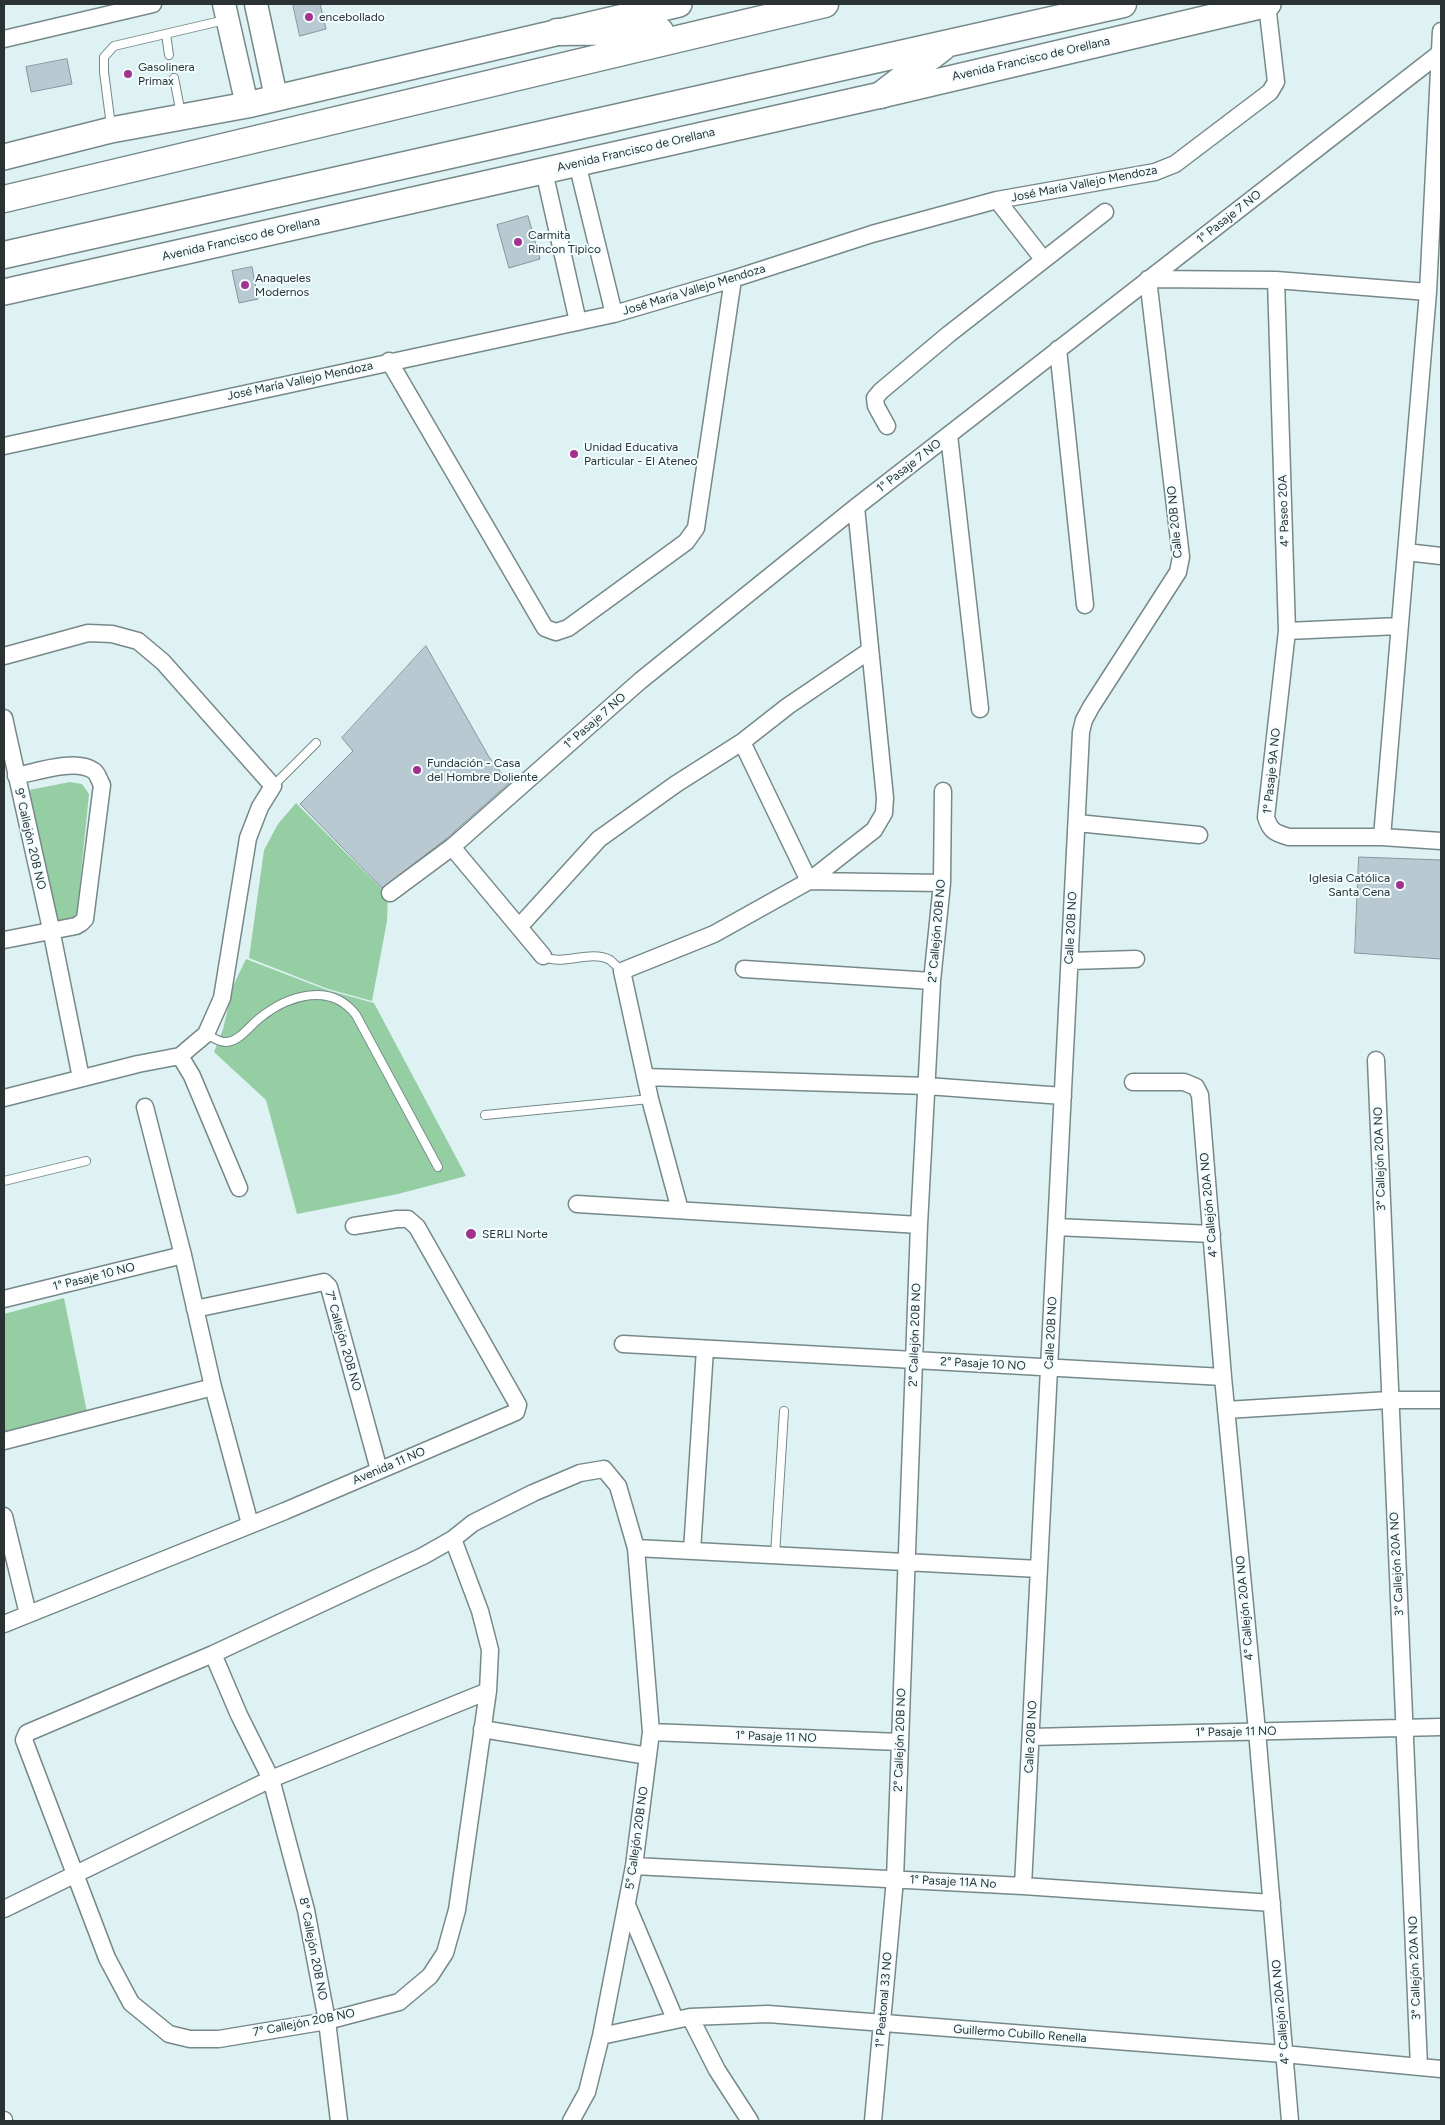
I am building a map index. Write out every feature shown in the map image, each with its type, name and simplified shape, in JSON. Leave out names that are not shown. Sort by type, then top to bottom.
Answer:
[{"type":"highway","points":[[4,199],[825,4]]},
{"type":"highway","points":[[4,255],[1123,4]]},
{"type":"highway","points":[[557,32],[706,31]]},
{"type":"highway","points":[[881,94],[949,43]]},
{"type":"main road","points":[[256,4],[276,97]]},
{"type":"main road","points":[[4,157],[112,130],[247,105],[679,4]]},
{"type":"main road","name":"Avenida Francisco de Orellana","points":[[4,292],[544,171],[1267,4]]},
{"type":"main road","points":[[226,12],[247,105]]},
{"type":"street","points":[[4,39],[153,4]]},
{"type":"street","name":"José María Vallejo Mendoza","points":[[4,446],[614,314],[733,279],[872,234],[997,200],[1156,172],[1175,164],[1270,92],[1276,82],[1267,4]]},
{"type":"street","points":[[1382,837],[1428,292],[1435,260],[1441,31]]},
{"type":"street","name":"1° Pasaje 7 NO","points":[[390,892],[452,847],[640,682],[856,507],[1148,280],[1440,60]]},
{"type":"street","points":[[577,163],[614,314]]},
{"type":"street","points":[[544,171],[578,322]]},
{"type":"street","points":[[997,200],[1043,259]]},
{"type":"street","points":[[887,426],[876,406],[875,398],[881,391],[1043,259],[1104,212]]},
{"type":"street","points":[[389,362],[545,628],[556,632],[568,628],[678,548],[686,542],[696,528],[733,279]]},
{"type":"street","points":[[1148,280],[1276,280],[1428,292]]},
{"type":"street","name":"Calle 20B NO","points":[[1023,1886],[1081,732],[1084,720],[1178,572],[1180,557],[1148,280]]},
{"type":"street","name":"4° Paseo 20A","points":[[1276,280],[1287,631]]},
{"type":"street","points":[[1058,349],[1086,605]]},
{"type":"street","points":[[949,435],[980,710]]},
{"type":"street","points":[[680,1210],[650,1099],[622,971],[714,934],[809,881],[874,830],[884,813],[885,798],[856,507]]},
{"type":"street","points":[[1406,552],[1441,556]]},
{"type":"street","points":[[1287,631],[1400,626]]},
{"type":"street","name":"1º Pasaje 9A NO","points":[[1287,631],[1266,817],[1270,828],[1275,833],[1289,837],[1382,837],[1441,841]]},
{"type":"street","points":[[4,656],[88,633],[112,634],[138,641],[164,662],[273,786],[260,807],[248,838],[222,998],[206,1034],[180,1056],[138,1064],[4,1098]]},
{"type":"street","points":[[519,927],[599,839],[676,784],[742,742],[788,706],[869,651]]},
{"type":"street","name":"9° Callejón 20B NO","points":[[4,718],[51,929],[81,1078]]},
{"type":"street","points":[[742,742],[809,881]]},
{"type":"street","points":[[4,940],[51,929],[76,926],[85,919],[102,785],[96,772],[85,766],[70,765],[16,776]]},
{"type":"street","name":"2° Callejón 20B NO","points":[[895,1879],[919,1226],[932,980],[942,883],[943,791]]},
{"type":"street","points":[[1077,823],[1199,835]]},
{"type":"street","points":[[452,847],[544,956]]},
{"type":"street","points":[[809,881],[942,883]]},
{"type":"street","points":[[1070,961],[1136,959]]},
{"type":"street","points":[[744,969],[932,980]]},
{"type":"street","points":[[180,1056],[192,1076],[239,1188]]},
{"type":"street","name":"3° Callejón 20A NO","points":[[1376,1060],[1389,1400],[1406,1728],[1419,2067]]},
{"type":"street","points":[[646,1078],[927,1086],[1063,1096]]},
{"type":"street","name":"4° Callejón 20A NO","points":[[1133,1082],[1184,1082],[1196,1087],[1200,1095],[1223,1377],[1257,1731],[1290,2121]]},
{"type":"street","points":[[145,1107],[184,1255],[213,1388],[250,1524]]},
{"type":"street","points":[[577,1204],[919,1226]]},
{"type":"street","name":"Avenida 11 NO","points":[[4,1624],[285,1511],[516,1412],[518,1405],[417,1226],[408,1219],[397,1219],[354,1226]]},
{"type":"street","points":[[1056,1227],[1212,1234]]},
{"type":"street","name":"1° Pasaje 10 NO","points":[[4,1299],[184,1255]]},
{"type":"street","name":"7° Callejón 20B NO","points":[[195,1309],[324,1282],[329,1287],[379,1470]]},
{"type":"street","name":"2° Pasaje 10 NO","points":[[623,1344],[1223,1377]]},
{"type":"street","points":[[692,1550],[705,1349]]},
{"type":"street","points":[[4,1441],[213,1388]]},
{"type":"street","points":[[1226,1410],[1389,1400],[1441,1400]]},
{"type":"street","name":"5° Callejón 20B NO","points":[[453,1539],[473,1523],[532,1493],[580,1473],[604,1469],[618,1486],[636,1548],[651,1732],[634,1866],[601,2036],[587,2092],[571,2121]]},
{"type":"street","points":[[4,1516],[28,1614]]},
{"type":"street","name":"7° Callejón 20B NO","points":[[453,1539],[480,1611],[490,1650],[488,1691],[456,1910],[445,1953],[430,1976],[399,2002],[327,2021],[219,2039],[190,2039],[168,2034],[131,2003],[107,1958],[24,1740],[27,1733],[104,1702],[213,1654],[423,1556],[453,1539]]},
{"type":"street","points":[[636,1548],[1039,1569]]},
{"type":"street","name":"8° Callejón 20B NO","points":[[213,1654],[239,1715],[272,1779],[306,1910],[327,2021],[339,2121]]},
{"type":"street","points":[[4,1909],[272,1779],[488,1691]]},
{"type":"street","name":"1° Pasaje 11 NO","points":[[1031,1737],[1441,1727]]},
{"type":"street","points":[[482,1729],[648,1756]]},
{"type":"street","name":"1° Pasaje 11 NO","points":[[651,1732],[900,1742]]},
{"type":"street","name":"1° Pasaje 11A No","points":[[634,1866],[1023,1886],[1272,1903]]},
{"type":"street","name":"1° Peatonal 33 NO","points":[[873,2121],[895,1879]]},
{"type":"street","points":[[627,1905],[683,2018],[750,2121]]},
{"type":"street","name":"Guillermo Cubillo Renella","points":[[601,2036],[683,2018],[768,2014],[1284,2054],[1441,2069]]},
{"type":"lane","points":[[112,130],[104,72],[104,57],[114,46],[166,34],[226,12]]},
{"type":"lane","points":[[166,34],[169,55]]},
{"type":"lane","points":[[174,78],[181,116]]},
{"type":"lane","points":[[273,786],[316,743]]},
{"type":"lane","points":[[544,956],[550,960],[592,956],[610,960],[622,971]]},
{"type":"lane","points":[[206,1034],[224,1042],[231,1041],[262,1016],[302,995],[313,994],[342,1002],[350,1007],[356,1015],[438,1167]]},
{"type":"lane","points":[[485,1115],[650,1099]]},
{"type":"lane","points":[[4,1181],[86,1161]]},
{"type":"lane","points":[[775,1555],[784,1411]]},
{"type":"green space","points":[[70,782],[82,784],[89,794],[77,913],[74,917],[53,922],[24,791]]},
{"type":"green space","points":[[296,803],[388,895],[387,921],[372,1001],[328,989],[249,958],[264,850],[278,824]]},
{"type":"green space","points":[[246,959],[327,990],[374,1003],[466,1176],[398,1194],[297,1214],[266,1100],[214,1052],[223,1029],[234,984]]},
{"type":"green space","points":[[64,1298],[87,1412],[4,1432],[4,1314]]},
{"type":"building","name":"encebollado","points":[[293,4],[320,4],[326,29],[300,36]]},
{"type":"building","points":[[67,59],[72,84],[31,92],[26,67]]},
{"type":"building","name":"Carmita Rincon Tipico","points":[[528,216],[540,259],[509,268],[497,225]]},
{"type":"building","name":"Anaqueles Modernos","points":[[252,267],[258,299],[239,303],[232,271]]},
{"type":"building","name":"Fundación - Casa del Hombre Doliente","points":[[426,646],[489,757],[509,783],[446,839],[382,888],[300,804],[353,751],[342,738]]},
{"type":"building","name":"Iglesia Católica Santa Cena","points":[[1359,857],[1441,860],[1441,959],[1355,953]]},
{"type":"place","name":"encebollado","points":[[309,17]]},
{"type":"place","name":"Gasolinera Primax","points":[[128,74]]},
{"type":"place","name":"Carmita Rincon Tipico","points":[[518,242]]},
{"type":"place","name":"Anaqueles Modernos","points":[[245,285]]},
{"type":"place","name":"Unidad Educativa Particular - El Ateneo","points":[[574,454]]},
{"type":"place","name":"Fundación - Casa del Hombre Doliente","points":[[417,770]]},
{"type":"place","name":"Iglesia Católica Santa Cena","points":[[1400,885]]},
{"type":"place","name":"SERLI Norte","points":[[471,1234]]}]
